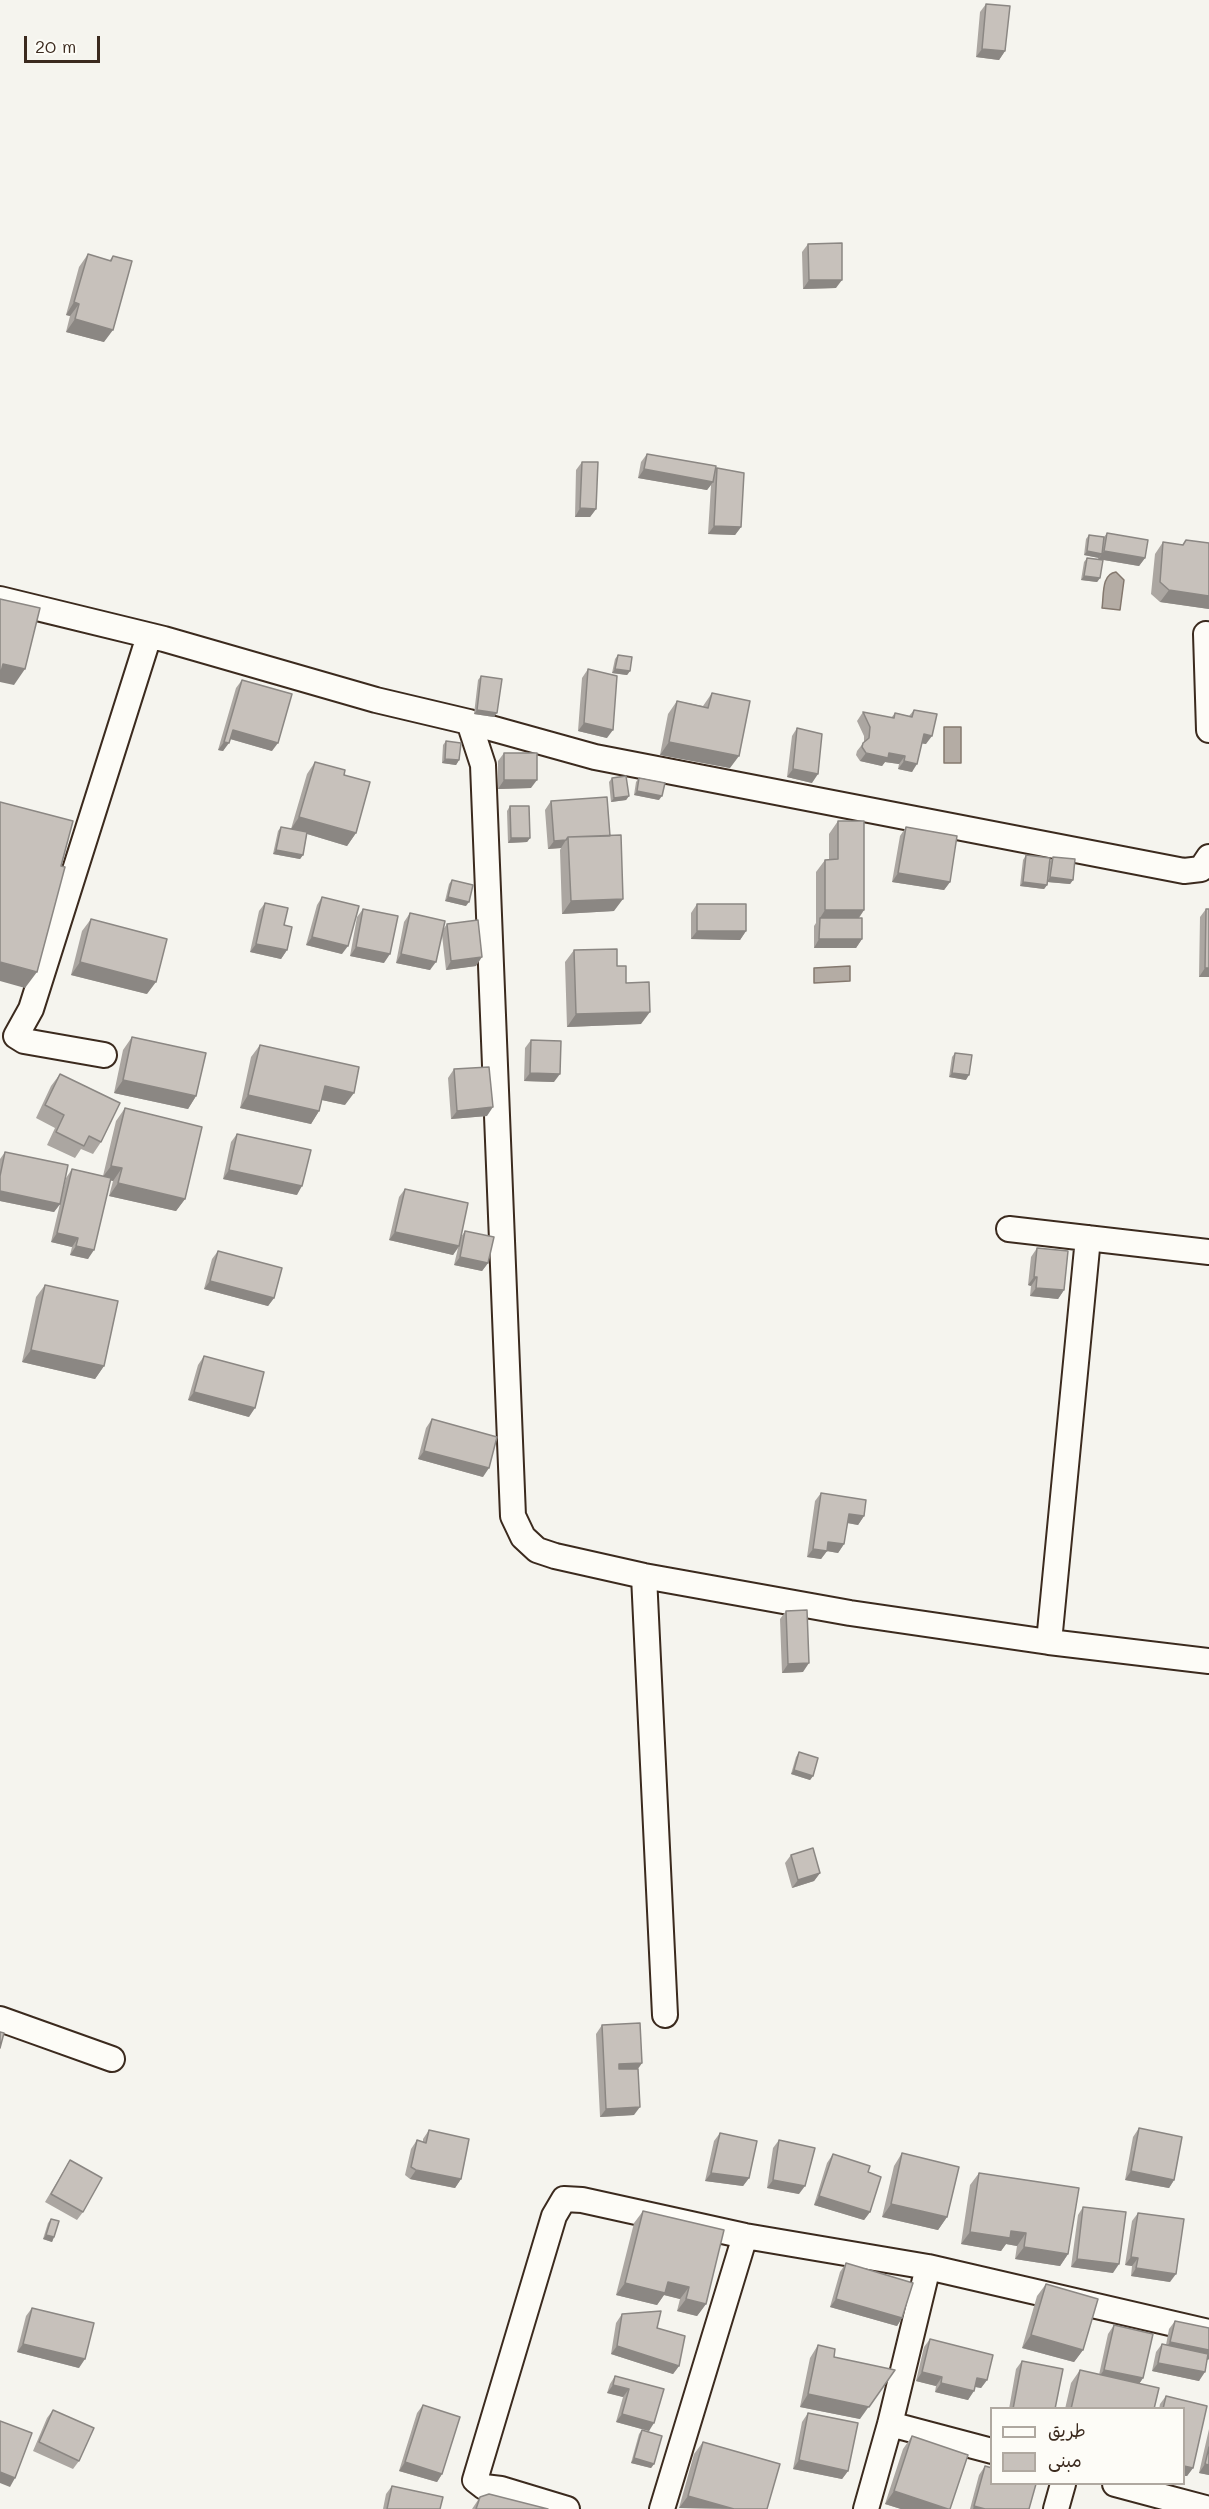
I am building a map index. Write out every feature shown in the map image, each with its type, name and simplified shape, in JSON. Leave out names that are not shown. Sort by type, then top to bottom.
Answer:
[{"type":"street","points":[[0,599],[149,636],[376,700],[470,722],[605,759],[1184,871],[1201,869],[1209,857]]},
{"type":"street","points":[[1206,634],[1209,729]]},
{"type":"street","points":[[104,1055],[24,1041],[16,1036],[31,1009],[149,636]]},
{"type":"street","points":[[470,722],[483,765],[513,1516],[523,1537],[537,1550],[555,1556],[644,1576],[850,1613],[1050,1642],[1209,1661],[1209,1652]]},
{"type":"street","points":[[1009,1229],[1209,1252]]},
{"type":"street","points":[[1050,1642],[1088,1238]]},
{"type":"street","points":[[644,1576],[665,2016]]},
{"type":"street","points":[[0,2019],[112,2059]]},
{"type":"street","points":[[567,2509],[501,2489],[484,2487],[475,2480],[554,2216],[564,2199],[582,2200],[745,2236],[928,2267],[1209,2332]]},
{"type":"street","points":[[662,2509],[745,2236]]},
{"type":"street","points":[[866,2509],[890,2424],[928,2267]]},
{"type":"street","points":[[890,2424],[990,2450]]},
{"type":"street","points":[[1056,2509],[1063,2485]]},
{"type":"street","points":[[1119,2485],[1209,2509]]},
{"type":"shaded area","points":[[1116,572],[1124,580],[1120,610],[1102,608],[1106,581],[1111,574]]},
{"type":"shaded area","points":[[944,727],[961,727],[961,763],[944,763]]},
{"type":"shaded area","points":[[850,966],[850,981],[814,983],[814,968]]},
{"type":"building","points":[[986,4],[1010,6],[1005,51],[982,49]]},
{"type":"building","points":[[842,243],[842,280],[809,280],[808,244]]},
{"type":"building","points":[[88,254],[111,261],[113,256],[132,261],[113,330],[75,319],[79,304],[74,302]]},
{"type":"building","points":[[647,454],[716,466],[713,482],[644,469]]},
{"type":"building","points":[[582,462],[598,462],[596,509],[580,508]]},
{"type":"building","points":[[717,468],[744,473],[741,527],[714,526]]},
{"type":"building","points":[[1107,533],[1148,540],[1145,558],[1104,551]]},
{"type":"building","points":[[1089,535],[1104,537],[1102,554],[1087,551]]},
{"type":"building","points":[[1186,540],[1209,543],[1209,596],[1169,590],[1160,582],[1163,542],[1183,545]]},
{"type":"building","points":[[1087,558],[1103,560],[1100,578],[1084,576]]},
{"type":"building","points":[[0,599],[40,608],[25,669],[3,664],[0,676]]},
{"type":"building","points":[[618,655],[632,657],[630,671],[615,669]]},
{"type":"building","points":[[588,669],[617,676],[613,730],[584,723]]},
{"type":"building","points":[[481,676],[502,679],[497,713],[477,710]]},
{"type":"building","points":[[242,680],[292,694],[278,743],[233,730],[229,743],[224,742]]},
{"type":"building","points":[[712,693],[750,701],[739,756],[669,742],[677,701],[708,708]]},
{"type":"building","points":[[914,710],[937,714],[932,736],[924,734],[917,764],[904,761],[905,756],[889,753],[888,758],[866,753],[862,747],[869,738],[870,727],[863,712],[894,718],[895,713],[912,717]]},
{"type":"building","points":[[797,728],[822,734],[818,774],[793,769]]},
{"type":"building","points":[[446,741],[461,743],[459,760],[445,759]]},
{"type":"building","points":[[504,753],[537,753],[537,780],[504,780]]},
{"type":"building","points":[[315,762],[345,770],[344,775],[370,782],[356,833],[299,817]]},
{"type":"building","points":[[626,776],[629,796],[614,798],[612,778]]},
{"type":"building","points":[[639,778],[665,783],[662,796],[637,791]]},
{"type":"building","points":[[607,797],[610,836],[568,837],[566,840],[554,841],[551,801]]},
{"type":"building","points":[[0,802],[73,821],[61,866],[65,867],[37,972],[0,962]]},
{"type":"building","points":[[510,806],[529,806],[530,838],[511,838]]},
{"type":"building","points":[[838,821],[864,821],[864,910],[825,910],[825,860],[838,859]]},
{"type":"building","points":[[281,827],[307,832],[303,855],[276,850]]},
{"type":"building","points":[[906,827],[957,836],[950,882],[898,873]]},
{"type":"building","points":[[621,835],[623,899],[571,901],[568,837]]},
{"type":"building","points":[[1026,855],[1050,858],[1047,885],[1023,882]]},
{"type":"building","points":[[1053,857],[1075,859],[1073,880],[1050,877]]},
{"type":"building","points":[[452,880],[473,885],[469,902],[448,897]]},
{"type":"building","points":[[322,897],[359,906],[348,946],[312,937]]},
{"type":"building","points":[[265,903],[288,908],[284,925],[292,927],[287,950],[256,944]]},
{"type":"building","points":[[697,904],[746,904],[746,931],[697,931]]},
{"type":"building","points":[[363,909],[398,916],[390,954],[356,947]]},
{"type":"building","points":[[1206,909],[1209,909],[1209,968],[1205,968]]},
{"type":"building","points":[[410,913],[445,921],[436,962],[401,954]]},
{"type":"building","points":[[820,918],[862,918],[862,939],[819,939]]},
{"type":"building","points":[[91,919],[167,939],[156,982],[80,962]]},
{"type":"building","points":[[478,920],[482,957],[451,961],[447,924]]},
{"type":"building","points":[[617,949],[617,966],[626,966],[626,983],[649,982],[650,1012],[576,1014],[574,950]]},
{"type":"building","points":[[132,1037],[206,1053],[196,1096],[123,1080]]},
{"type":"building","points":[[531,1040],[561,1041],[560,1074],[530,1073]]},
{"type":"building","points":[[260,1045],[359,1067],[354,1093],[325,1086],[319,1111],[248,1095]]},
{"type":"building","points":[[955,1053],[972,1055],[969,1075],[952,1073]]},
{"type":"building","points":[[489,1067],[493,1107],[457,1111],[454,1069]]},
{"type":"building","points":[[60,1074],[120,1103],[101,1142],[89,1136],[84,1146],[56,1132],[64,1115],[45,1105]]},
{"type":"building","points":[[125,1108],[202,1127],[185,1199],[118,1183],[122,1168],[111,1166]]},
{"type":"building","points":[[237,1134],[311,1150],[302,1186],[229,1170]]},
{"type":"building","points":[[5,1152],[68,1165],[60,1204],[0,1191],[0,1176]]},
{"type":"building","points":[[72,1169],[111,1178],[94,1250],[76,1246],[78,1238],[57,1233]]},
{"type":"building","points":[[405,1189],[468,1203],[459,1246],[395,1232]]},
{"type":"building","points":[[465,1231],[494,1237],[488,1263],[460,1257]]},
{"type":"building","points":[[1037,1248],[1068,1251],[1064,1290],[1036,1288],[1037,1277],[1034,1277]]},
{"type":"building","points":[[218,1251],[282,1268],[274,1298],[210,1281]]},
{"type":"building","points":[[45,1285],[118,1301],[104,1366],[31,1350]]},
{"type":"building","points":[[204,1356],[264,1372],[255,1408],[194,1392]]},
{"type":"building","points":[[432,1419],[497,1437],[489,1468],[424,1451]]},
{"type":"building","points":[[821,1493],[866,1500],[864,1516],[849,1514],[844,1544],[828,1542],[827,1551],[813,1549]]},
{"type":"building","points":[[807,1610],[809,1663],[788,1664],[786,1611]]},
{"type":"building","points":[[799,1752],[818,1758],[813,1776],[794,1770]]},
{"type":"building","points":[[813,1848],[820,1873],[798,1880],[791,1855]]},
{"type":"building","points":[[640,2023],[642,2063],[619,2064],[619,2069],[638,2069],[640,2107],[606,2109],[602,2025]]},
{"type":"building","points":[[0,2032],[4,2033],[0,2048]]},
{"type":"building","points":[[1139,2128],[1182,2137],[1174,2180],[1131,2171]]},
{"type":"building","points":[[429,2130],[469,2139],[461,2179],[411,2167],[417,2140],[426,2143]]},
{"type":"building","points":[[720,2133],[757,2141],[749,2178],[711,2173]]},
{"type":"building","points":[[779,2140],[815,2148],[805,2186],[773,2180]]},
{"type":"building","points":[[902,2153],[959,2167],[947,2217],[891,2204]]},
{"type":"building","points":[[833,2154],[870,2166],[868,2172],[881,2177],[870,2212],[819,2196]]},
{"type":"building","points":[[70,2160],[102,2178],[83,2212],[51,2194]]},
{"type":"building","points":[[979,2173],[1079,2188],[1068,2254],[1024,2247],[1026,2233],[1011,2231],[1010,2238],[970,2232]]},
{"type":"building","points":[[1083,2207],[1126,2212],[1119,2264],[1077,2259]]},
{"type":"building","points":[[643,2211],[724,2230],[706,2304],[686,2299],[689,2287],[668,2282],[665,2293],[625,2283]]},
{"type":"building","points":[[1138,2213],[1184,2219],[1176,2274],[1136,2268],[1138,2258],[1131,2257]]},
{"type":"building","points":[[51,2219],[59,2221],[54,2237],[46,2235]]},
{"type":"building","points":[[846,2263],[913,2283],[902,2318],[836,2299]]},
{"type":"building","points":[[1046,2284],[1098,2299],[1083,2350],[1031,2335]]},
{"type":"building","points":[[32,2308],[94,2323],[85,2359],[23,2344]]},
{"type":"building","points":[[661,2311],[657,2328],[685,2336],[679,2366],[617,2346],[622,2314]]},
{"type":"building","points":[[1175,2321],[1209,2328],[1209,2350],[1170,2342]]},
{"type":"building","points":[[1114,2325],[1153,2334],[1143,2378],[1104,2370]]},
{"type":"building","points":[[930,2339],[993,2355],[987,2380],[977,2378],[974,2391],[941,2383],[942,2377],[922,2372]]},
{"type":"building","points":[[1162,2344],[1208,2354],[1205,2372],[1158,2363]]},
{"type":"building","points":[[818,2345],[835,2349],[834,2357],[895,2370],[869,2407],[808,2394]]},
{"type":"building","points":[[1022,2361],[1063,2369],[1055,2407],[1013,2407]]},
{"type":"building","points":[[1080,2370],[1159,2388],[1154,2407],[1071,2407]]},
{"type":"building","points":[[615,2376],[664,2389],[654,2423],[622,2414],[629,2389],[613,2385]]},
{"type":"building","points":[[1166,2396],[1207,2406],[1193,2468],[1185,2466],[1185,2407],[1163,2407]]},
{"type":"building","points":[[423,2405],[460,2417],[442,2474],[405,2462]]},
{"type":"building","points":[[53,2410],[94,2428],[79,2461],[39,2442]]},
{"type":"building","points":[[808,2413],[858,2423],[848,2471],[799,2460]]},
{"type":"building","points":[[0,2421],[32,2433],[15,2478],[0,2472]]},
{"type":"building","points":[[642,2430],[662,2436],[654,2464],[634,2458]]},
{"type":"building","points":[[912,2436],[968,2455],[950,2509],[894,2491]]},
{"type":"building","points":[[703,2442],[780,2464],[767,2509],[734,2509],[688,2496]]},
{"type":"building","points":[[1209,2447],[1209,2465],[1205,2464]]},
{"type":"building","points":[[985,2466],[990,2467],[990,2485],[1036,2485],[1029,2509],[985,2509],[974,2506]]},
{"type":"building","points":[[392,2486],[443,2497],[440,2509],[387,2509]]},
{"type":"building","points":[[489,2494],[548,2509],[476,2509],[480,2497]]}]
